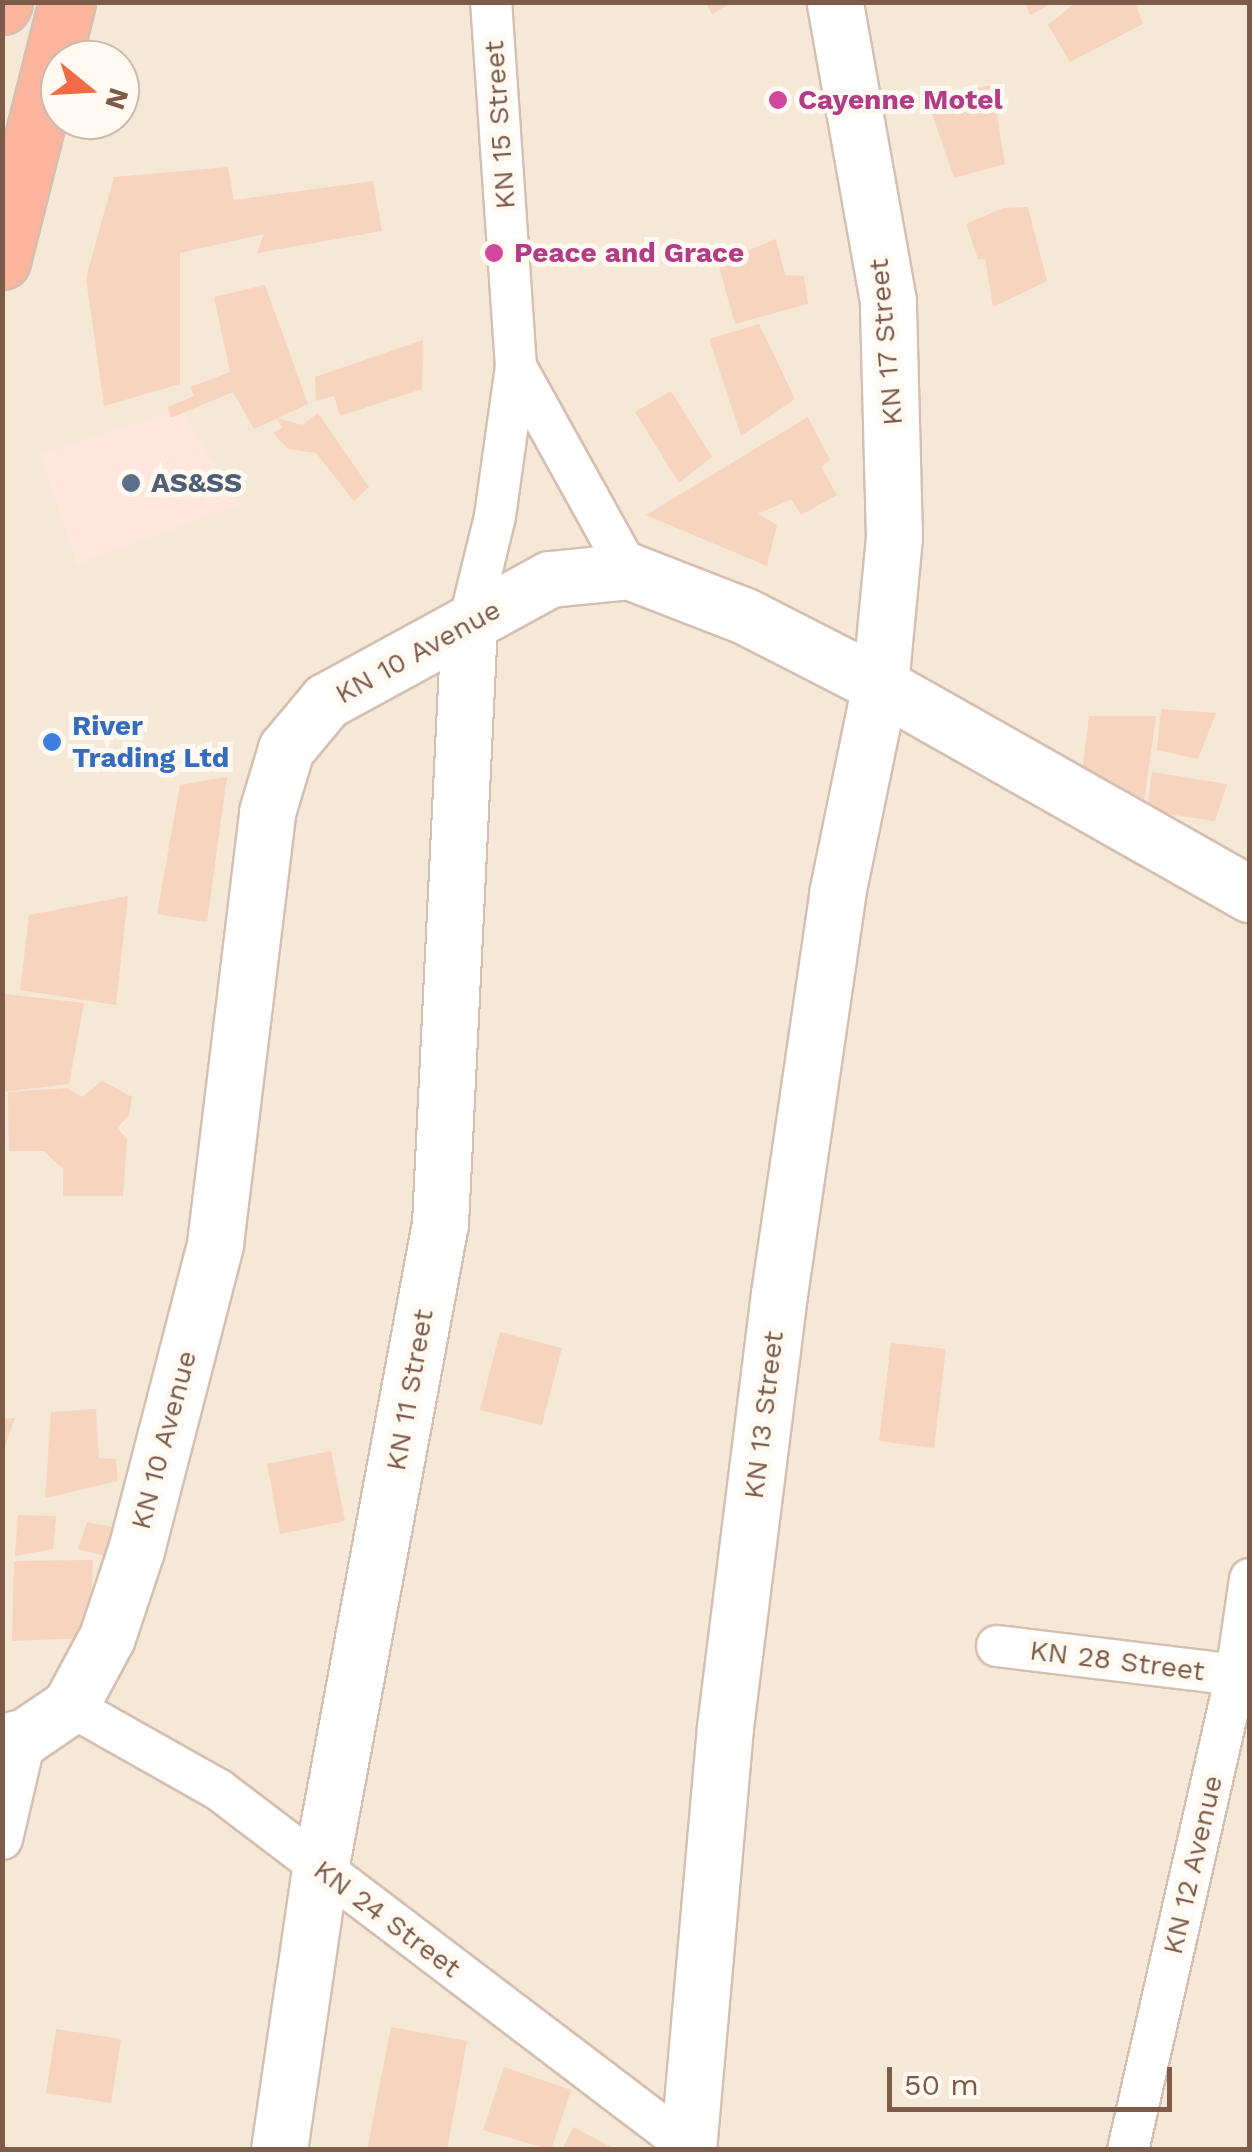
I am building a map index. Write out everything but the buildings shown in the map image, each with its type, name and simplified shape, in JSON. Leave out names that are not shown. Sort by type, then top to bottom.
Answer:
[{"type":"highway","points":[[2,260],[67,2]]},
{"type":"street","name":"KN 15 Street","points":[[469,623],[495,516],[516,367],[491,2]]},
{"type":"street","name":"KN 17 Street","points":[[836,2],[888,301],[894,537],[880,685]]},
{"type":"street","name":"KN 15 Street","points":[[516,367],[629,571]]},
{"type":"street","name":"KN 10 Avenue","points":[[14,1739],[70,1706],[108,1637],[136,1550],[215,1244],[266,812],[286,749],[326,701],[550,579],[629,571],[745,616],[880,685],[1250,894]]},
{"type":"street","name":"KN 11 Street","points":[[280,2150],[320,1870],[440,1223],[469,623]]},
{"type":"street","name":"KN 13 Street","points":[[690,2148],[726,1727],[779,1294],[837,894],[880,685]]},
{"type":"street","name":"KN 12 Avenue","points":[[1128,2150],[1236,1676],[1250,1579]]},
{"type":"street","name":"KN 28 Street","points":[[997,1646],[1236,1676]]},
{"type":"street","name":"KN 24 Street","points":[[70,1706],[218,1790],[690,2148]]},
{"type":"street","points":[[2,1839],[14,1739]]},
{"type":"shaded area","points":[[3,3],[1249,3],[1249,2149],[3,2149]]},
{"type":"shaded area","points":[[181,408],[238,505],[77,564],[40,454]]},
{"type":"place","name":"Cayenne Motel","points":[[778,100]]},
{"type":"place","name":"Peace and Grace","points":[[494,253]]},
{"type":"place","name":"AS&SS","points":[[131,483]]},
{"type":"place","name":"River Trading Ltd","points":[[52,742]]}]
